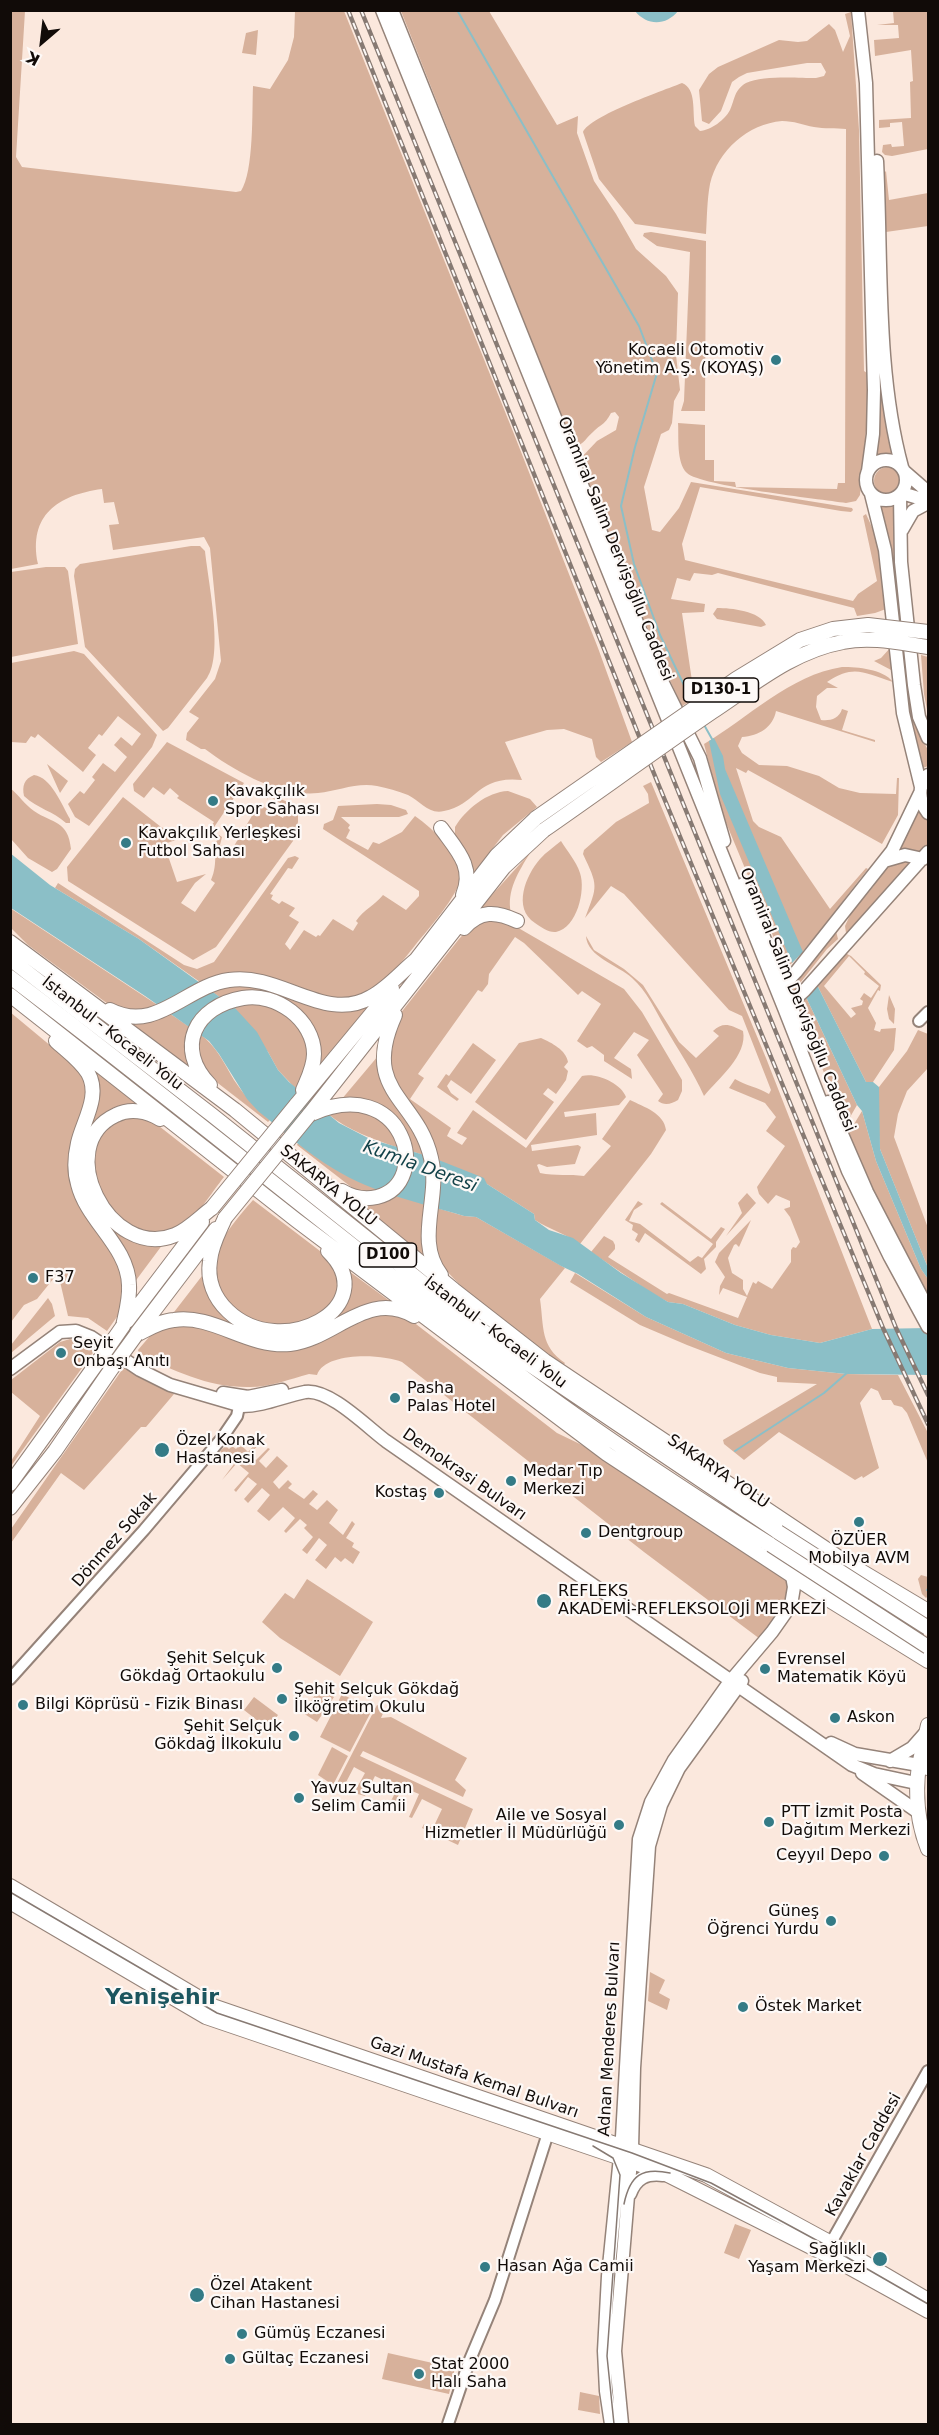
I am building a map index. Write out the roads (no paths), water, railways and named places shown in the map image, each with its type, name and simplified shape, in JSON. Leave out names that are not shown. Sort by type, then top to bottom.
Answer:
[{"type":"main road","name":"Oramiral Salim Dervişoğllu Caddesi","points":[[382,10],[646,670],[787,1006],[856,1167],[928,1309]]},
{"type":"main road","name":"Oramiral Salim Dervişoğllu Caddesi","points":[[392,10],[654,665],[700,758],[721,832],[776,966],[780,989]]},
{"type":"main road","points":[[858,10],[866,83],[873,343],[873,423],[866,483],[871,494],[885,550],[903,713],[924,807],[928,813]]},
{"type":"main road","points":[[865,10],[873,83],[885,369],[893,435],[906,484],[901,494],[900,537],[914,685],[919,717],[928,738]]},
{"type":"main road","points":[[868,471],[872,465],[884,460],[897,463],[928,492]]},
{"type":"main road","points":[[871,494],[882,500],[895,498],[901,494]]},
{"type":"main road","points":[[901,494],[928,502]]},
{"type":"main road","points":[[900,537],[909,516],[918,507],[928,502]]},
{"type":"main road","name":"D130-1","points":[[296,1105],[422,963],[540,824],[736,679],[800,640],[833,629],[868,625],[928,632]]},
{"type":"main road","name":"D130-1","points":[[309,1115],[402,998],[450,916],[504,848],[798,656],[820,647],[860,639],[886,640],[928,647]]},
{"type":"main road","points":[[914,685],[928,724]]},
{"type":"main road","points":[[780,989],[883,862],[901,835],[928,776]]},
{"type":"main road","points":[[441,828],[465,861],[468,872],[464,893],[450,916]]},
{"type":"main road","points":[[883,862],[905,855],[926,855]]},
{"type":"main road","points":[[787,1006],[804,991],[926,855]]},
{"type":"main road","points":[[847,943],[842,934],[842,926],[862,888]]},
{"type":"main road","points":[[62,981],[120,1015],[128,1017],[145,1017],[164,1010],[205,986],[228,980],[265,981],[324,1004],[347,1005],[371,998],[422,963],[475,917],[486,913],[498,913],[517,921]]},
{"type":"main road","points":[[10,942],[235,1110],[454,1290],[545,1361],[841,1558],[928,1611]]},
{"type":"main road","name":"SAKARYA YOLU","points":[[10,959],[212,1115],[502,1346],[699,1481],[928,1628]]},
{"type":"main road","points":[[776,966],[783,970],[797,970]]},
{"type":"main road","name":"İstanbul - Kocaeli Yolu","points":[[10,977],[236,1151],[496,1357],[700,1500],[928,1647]]},
{"type":"main road","points":[[10,997],[296,1220],[533,1399],[626,1466],[792,1576],[928,1661]]},
{"type":"main road","points":[[10,997],[79,1061],[89,1075],[93,1097],[78,1143],[77,1181],[84,1203],[127,1270],[129,1301],[123,1326]]},
{"type":"main road","points":[[10,1484],[123,1326],[212,1208],[296,1105],[310,1074],[314,1056],[312,1041],[306,1027],[294,1013],[268,1000],[244,998],[228,1003],[211,1011],[195,1031],[191,1049],[196,1069],[235,1110]]},
{"type":"main road","points":[[402,998],[385,1040],[384,1067],[395,1095],[422,1135],[431,1157],[434,1178],[427,1239],[438,1271],[454,1290]]},
{"type":"main road","name":"Oramiral Salim Dervişoğllu Caddesi","points":[[787,1006],[848,1171],[885,1248],[928,1327]]},
{"type":"main road","points":[[10,1521],[55,1451],[177,1277],[309,1115],[341,1104],[365,1106],[386,1116],[395,1124],[405,1149],[404,1169],[401,1177],[389,1193],[370,1198],[349,1195],[309,1169]]},
{"type":"main road","points":[[197,1142],[152,1114],[130,1111],[120,1113],[103,1123],[94,1136],[89,1155],[91,1185],[101,1205],[115,1222],[131,1232],[147,1237],[173,1236],[212,1208]]},
{"type":"main road","points":[[225,1218],[210,1262],[211,1284],[217,1298],[230,1313],[246,1324],[265,1331],[283,1332],[308,1328],[323,1320],[332,1312],[342,1294],[343,1280],[338,1262],[296,1220]]},
{"type":"main road","points":[[136,1335],[168,1321],[185,1319],[206,1323],[255,1341],[276,1344],[293,1343],[316,1337],[369,1310],[388,1307],[410,1313],[450,1337]]},
{"type":"main road","name":"Demokrasi Bulvarı","points":[[10,1361],[50,1328],[74,1323],[95,1329],[143,1364],[239,1406]]},
{"type":"main road","name":"Demokrasi Bulvarı","points":[[10,1369],[60,1332],[76,1331],[91,1337],[140,1370],[164,1382],[239,1406],[254,1406],[308,1392],[320,1393],[736,1681],[852,1765],[874,1774],[924,1774]]},
{"type":"main road","name":"Demokrasi Bulvarı","points":[[239,1406],[253,1397],[307,1384],[317,1384],[334,1391],[388,1438]]},
{"type":"main road","points":[[533,1399],[700,1500]]},
{"type":"main road","points":[[610,1405],[699,1481]]},
{"type":"main road","points":[[10,1476],[41,1441]]},
{"type":"main road","points":[[10,1508],[55,1451]]},
{"type":"main road","name":"Adnan Menderes Bulvarı","points":[[611,2424],[611,2390],[625,2212],[639,1839],[651,1802],[670,1767],[791,1605],[794,1587],[792,1576]]},
{"type":"main road","points":[[880,1631],[891,1626],[898,1615],[899,1594]]},
{"type":"main road","points":[[915,1653],[928,1628]]},
{"type":"main road","points":[[915,1653],[928,1673]]},
{"type":"main road","name":"Demokrasi Bulvarı","points":[[736,1681],[838,1747],[855,1754],[890,1761],[924,1774]]},
{"type":"main road","points":[[890,1761],[912,1748],[928,1728]]},
{"type":"main road","points":[[928,1728],[918,1812],[928,1849]]},
{"type":"main road","points":[[852,1765],[902,1775],[924,1774]]},
{"type":"main road","points":[[852,1765],[918,1812]]},
{"type":"main road","name":"Gazi Mustafa Kemal Bulvarı","points":[[10,1886],[213,2006],[626,2152],[765,2226],[828,2248],[928,2300]]},
{"type":"main road","name":"Gazi Mustafa Kemal Bulvarı","points":[[10,1902],[210,2019],[548,2133],[710,2176],[928,2311]]},
{"type":"main road","name":"Adnan Menderes Bulvarı","points":[[622,2424],[611,2390],[604,2351],[607,2297],[626,2152]]},
{"type":"main road","points":[[625,2212],[631,2190],[641,2178],[657,2174],[683,2181]]},
{"type":"street","points":[[919,1021],[928,1012]]},
{"type":"street","name":"Dönmez Sokak","points":[[10,1679],[144,1530],[222,1438],[239,1406]]},
{"type":"street","name":"Kavaklar Caddesi","points":[[828,2248],[928,2071]]},
{"type":"street","points":[[448,2424],[469,2362],[495,2300],[548,2133]]},
{"type":"water","points":[[635,11],[678,11],[662,22],[651,22]]},
{"type":"water","points":[[714,738],[803,952],[792,963],[720,794],[709,741]]},
{"type":"water","name":"Kumla Deresi","points":[[10,853],[50,885],[139,939],[235,1008],[257,1032],[278,1070],[289,1082],[339,1123],[370,1139],[431,1157],[484,1178],[487,1184],[534,1214],[535,1220],[549,1230],[573,1238],[621,1273],[668,1302],[683,1304],[735,1325],[771,1335],[820,1343],[872,1329],[928,1328],[928,1375],[846,1374],[788,1368],[726,1353],[646,1317],[578,1274],[476,1217],[464,1216],[398,1197],[365,1185],[334,1169],[258,1111],[247,1099],[209,1041],[11,908]]},
{"type":"water","points":[[817,985],[866,1082],[873,1082],[879,1087],[880,1149],[928,1268],[928,1279],[921,1269],[876,1161],[862,1111],[857,1105],[806,997]]},
{"type":"waterway","points":[[457,10],[639,326],[657,373],[635,447],[621,506],[634,564],[660,635],[692,702]]},
{"type":"waterway","points":[[703,723],[712,739]]},
{"type":"waterway","points":[[735,1451],[824,1393],[848,1372]]},
{"type":"tram line","points":[[10,1892],[217,2013],[632,2153],[711,2183],[928,2304]]},
{"type":"tram line","points":[[593,2146],[613,2158],[620,2175],[607,2356],[614,2424]]},
{"type":"tram line","points":[[624,2204],[630,2186],[639,2175],[652,2171],[670,2173]]},
{"type":"railway","points":[[348,10],[657,781],[883,1328],[928,1424]]},
{"type":"railway","points":[[361,10],[896,1328],[928,1395]]},
{"type":"place","name":"Kocaeli Otomotiv Yönetim A.Ş. (KOYAŞ)","points":[[776,360]]},
{"type":"place","name":"Kavakçılık Spor Sahası","points":[[213,801]]},
{"type":"place","name":"Kavakçılık Yerleşkesi Futbol Sahası","points":[[126,843]]},
{"type":"place","name":"F37","points":[[33,1278]]},
{"type":"place","name":"Seyit Onbaşı Anıtı","points":[[61,1353]]},
{"type":"place","name":"Pasha Palas Hotel","points":[[395,1398]]},
{"type":"place","name":"Özel Konak Hastanesi","points":[[162,1450]]},
{"type":"place","name":"Medar Tıp Merkezi","points":[[511,1481]]},
{"type":"place","name":"Kostaş","points":[[439,1493]]},
{"type":"place","name":"ÖZÜER Mobilya AVM","points":[[859,1522]]},
{"type":"place","name":"Dentgroup","points":[[586,1533]]},
{"type":"place","name":"REFLEKS AKADEMİ-REFLEKSOLOJİ MERKEZİ","points":[[544,1601]]},
{"type":"place","name":"Şehit Selçuk Gökdağ Ortaokulu","points":[[277,1668]]},
{"type":"place","name":"Evrensel Matematik Köyü","points":[[765,1669]]},
{"type":"place","name":"Şehit Selçuk Gökdağ İlköğretim Okulu","points":[[282,1699]]},
{"type":"place","name":"Bilgi Köprüsü - Fizik Binası","points":[[23,1705]]},
{"type":"place","name":"Askon","points":[[835,1718]]},
{"type":"place","name":"Şehit Selçuk Gökdağ İlkokulu","points":[[294,1736]]},
{"type":"place","name":"Yavuz Sultan Selim Camii","points":[[299,1798]]},
{"type":"place","name":"PTT İzmit Posta Dağıtım Merkezi","points":[[769,1822]]},
{"type":"place","name":"Aile ve Sosyal Hizmetler İl Müdürlüğü","points":[[619,1825]]},
{"type":"place","name":"Ceyyıl Depo","points":[[884,1856]]},
{"type":"place","name":"Güneş Öğrenci Yurdu","points":[[831,1921]]},
{"type":"place","name":"Östek Market","points":[[743,2007]]},
{"type":"place","name":"Sağlıklı Yaşam Merkezi","points":[[880,2259]]},
{"type":"place","name":"Hasan Ağa Camii","points":[[485,2267]]},
{"type":"place","name":"Özel Atakent Cihan Hastanesi","points":[[197,2295]]},
{"type":"place","name":"Gümüş Eczanesi","points":[[242,2334]]},
{"type":"place","name":"Gültaç Eczanesi","points":[[230,2359]]},
{"type":"place","name":"Stat 2000 Halı Saha","points":[[419,2374]]},
{"type":"district","name":"Yenişehir","points":[[162,1998]]}]
